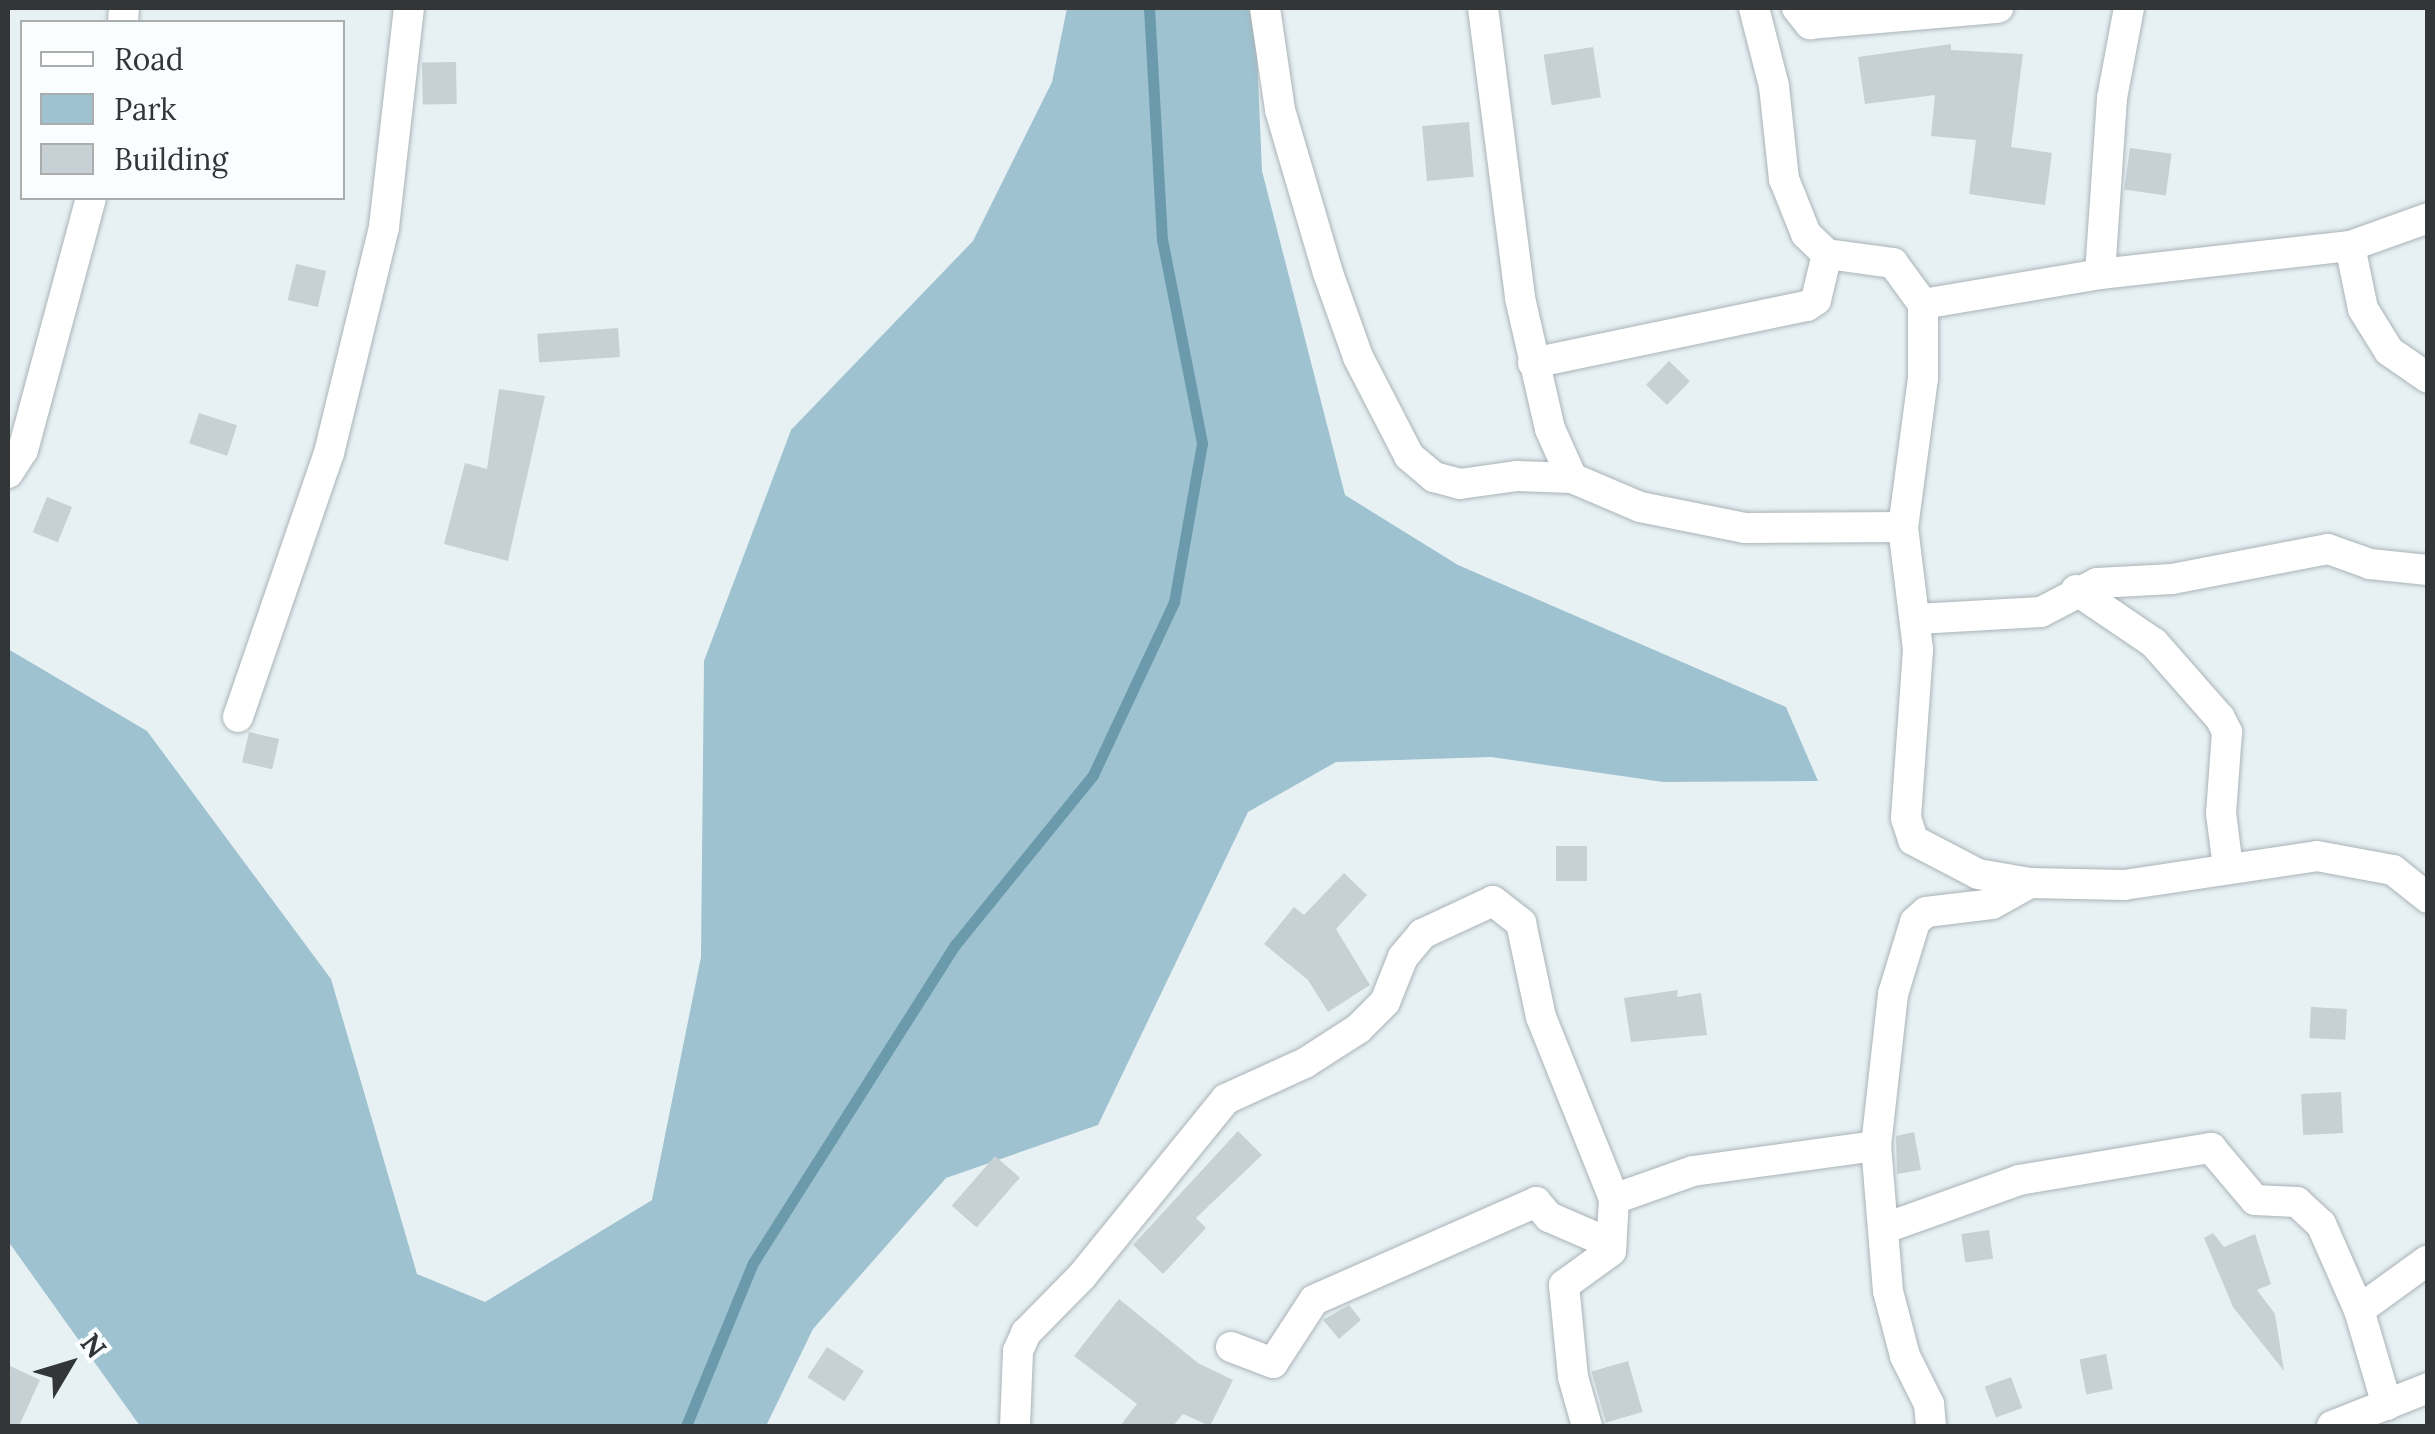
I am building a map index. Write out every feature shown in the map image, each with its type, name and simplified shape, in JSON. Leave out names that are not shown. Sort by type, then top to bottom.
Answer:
[{"type":"street","points":[[238,717],[329,453],[384,227],[409,8]]},
{"type":"street","points":[[1265,8],[1280,110],[1328,273],[1358,357],[1410,456],[1434,478],[1460,484],[1517,476],[1572,478],[1640,508],[1745,528],[1903,527]]},
{"type":"street","points":[[1483,8],[1506,216],[1533,363],[1572,478]]},
{"type":"street","points":[[1754,8],[1774,86],[1784,179],[1806,234],[1826,254],[1893,263],[1923,304],[1923,378],[1903,527],[1917,619],[1918,688],[1906,830],[1913,840],[1978,874],[2030,883],[2124,885],[2317,856],[2393,870],[2428,898]]},
{"type":"street","points":[[1797,8],[1810,24],[1998,8]]},
{"type":"street","points":[[2100,274],[2112,98],[2129,8]]},
{"type":"street","points":[[8,473],[23,450],[91,200]]},
{"type":"street","points":[[1923,304],[2100,274],[2350,246],[2428,218]]},
{"type":"street","points":[[2350,246],[2364,309],[2389,351],[2428,378]]},
{"type":"street","points":[[1533,363],[1807,306],[1816,300],[1826,254]]},
{"type":"street","points":[[1917,619],[2041,612],[2076,590],[2328,549],[2370,564],[2428,570]]},
{"type":"street","points":[[2076,590],[2154,643],[2220,718],[2227,732],[2221,813],[2228,868]]},
{"type":"street","points":[[1931,1426],[1929,1404],[1889,1301],[1888,1227],[1876,1146],[1893,994],[1916,922],[1942,906],[1992,904],[2030,883]]},
{"type":"street","points":[[1015,1426],[1018,1351],[1026,1334],[1082,1276],[1226,1100],[1306,1063],[1358,1029],[1385,1002],[1403,957],[1422,934],[1466,909],[1493,901],[1520,923],[1541,1017],[1614,1200],[1610,1251],[1564,1285],[1574,1377],[1586,1426]]},
{"type":"street","points":[[1614,1200],[1693,1171],[1876,1146]]},
{"type":"street","points":[[1888,1227],[2018,1180],[2211,1148],[2255,1200],[2297,1202],[2320,1224],[2359,1310],[2387,1406]]},
{"type":"street","points":[[1232,1347],[1274,1363],[1314,1300],[1536,1202],[1550,1216],[1611,1244]]},
{"type":"street","points":[[2359,1310],[2428,1260]]},
{"type":"street","points":[[2332,1426],[2428,1388]]},
{"type":"green space","points":[[1067,8],[1255,8],[1262,171],[1345,495],[1458,565],[1786,707],[1818,781],[1663,782],[1491,757],[1336,762],[1248,812],[1098,1125],[946,1178],[813,1329],[766,1426],[140,1426],[8,1241],[8,649],[147,731],[331,979],[417,1274],[485,1302],[652,1200],[701,957],[704,661],[791,430],[973,241],[1052,82]]},
{"type":"building","points":[[1951,44],[1951,50],[2023,54],[2011,147],[2052,153],[2045,205],[1969,194],[1976,140],[1931,136],[1935,95],[1865,104],[1858,57]]},
{"type":"building","points":[[1593,47],[1601,97],[1552,105],[1544,55]]},
{"type":"building","points":[[456,62],[457,104],[423,105],[422,63]]},
{"type":"building","points":[[1469,122],[1474,177],[1427,181],[1422,126]]},
{"type":"building","points":[[2130,148],[2172,154],[2166,195],[2124,190]]},
{"type":"building","points":[[296,264],[326,271],[318,307],[288,300]]},
{"type":"building","points":[[618,328],[620,357],[539,363],[537,334]]},
{"type":"building","points":[[1669,361],[1690,381],[1667,405],[1646,385]]},
{"type":"building","points":[[499,389],[545,396],[508,561],[444,544],[465,463],[487,469]]},
{"type":"building","points":[[199,413],[237,425],[227,456],[189,443]]},
{"type":"building","points":[[47,497],[72,507],[58,542],[33,532]]},
{"type":"building","points":[[249,732],[279,739],[272,769],[242,762]]},
{"type":"building","points":[[1556,846],[1587,846],[1587,881],[1556,881]]},
{"type":"building","points":[[1344,873],[1367,895],[1336,929],[1370,985],[1328,1012],[1308,980],[1264,944],[1294,907],[1304,915]]},
{"type":"building","points":[[1678,990],[1677,997],[1701,993],[1707,1035],[1631,1042],[1624,998]]},
{"type":"building","points":[[2311,1007],[2347,1009],[2345,1040],[2309,1038]]},
{"type":"building","points":[[2341,1092],[2343,1133],[2303,1135],[2301,1094]]},
{"type":"building","points":[[1238,1131],[1262,1155],[1196,1218],[1206,1228],[1163,1274],[1133,1245]]},
{"type":"building","points":[[1914,1132],[1921,1170],[1897,1174],[1896,1136]]},
{"type":"building","points":[[995,1156],[1020,1178],[977,1227],[952,1206]]},
{"type":"building","points":[[1989,1230],[1993,1259],[1965,1263],[1961,1234]]},
{"type":"building","points":[[2213,1233],[2224,1247],[2255,1234],[2271,1284],[2257,1290],[2275,1314],[2284,1371],[2233,1307],[2204,1238]]},
{"type":"building","points":[[1119,1299],[1198,1363],[1233,1380],[1210,1426],[1183,1414],[1173,1426],[1120,1426],[1137,1404],[1074,1356]]},
{"type":"building","points":[[1349,1305],[1361,1320],[1339,1339],[1323,1320]]},
{"type":"building","points":[[827,1347],[864,1371],[844,1401],[807,1377]]},
{"type":"building","points":[[2106,1354],[2113,1389],[2086,1394],[2079,1359]]},
{"type":"building","points":[[1628,1361],[1643,1412],[1606,1422],[1591,1371]]},
{"type":"building","points":[[8,1365],[40,1380],[19,1426],[8,1426]]},
{"type":"building","points":[[2011,1377],[2022,1408],[1996,1418],[1985,1387]]},
{"type":"waterway","points":[[686,1426],[753,1263],[955,945],[1093,775],[1174,602],[1202,443],[1162,240],[1149,8]]}]
